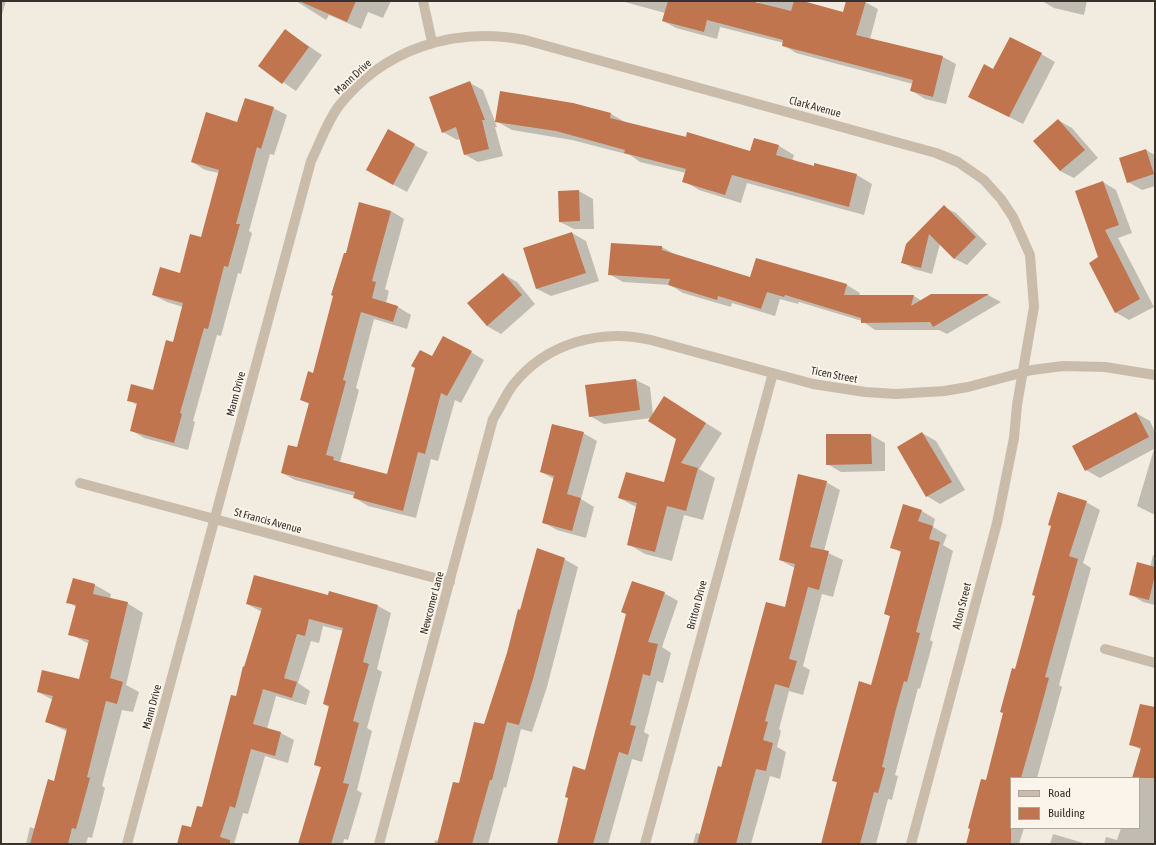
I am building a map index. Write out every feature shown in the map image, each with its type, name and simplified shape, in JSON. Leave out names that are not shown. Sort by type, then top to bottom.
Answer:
[{"type":"street","points":[[423,1],[432,42]]},
{"type":"street","name":"Clark Avenue","points":[[432,42],[478,35],[525,40],[928,150],[958,162],[984,180],[1001,199],[1013,217],[1030,255],[1034,307],[1023,372]]},
{"type":"street","name":"Mann Drive","points":[[127,844],[311,161],[318,142],[339,106],[360,83],[394,58],[432,42]]},
{"type":"street","name":"Ticen Street","points":[[522,375],[538,361],[556,350],[576,341],[607,335],[646,338],[773,373],[844,390],[896,394],[928,393],[968,387],[1023,372],[1058,367],[1084,366],[1126,369],[1155,375]]},
{"type":"street","name":"Alton Street","points":[[911,844],[997,523],[1014,438],[1017,406],[1023,372]]},
{"type":"street","name":"Britton Drive","points":[[645,844],[773,373]]},
{"type":"street","name":"Newcomer Lane","points":[[379,844],[493,419],[502,400],[522,375]]},
{"type":"street","name":"St Francis Avenue","points":[[80,484],[450,582]]},
{"type":"street","points":[[1105,649],[1155,663]]},
{"type":"building","points":[[299,1],[356,1],[347,22]]},
{"type":"building","points":[[668,1],[751,1],[791,11],[794,1],[803,1],[843,12],[846,1],[866,1],[856,35],[943,56],[933,97],[910,91],[913,80],[782,46],[783,40],[707,20],[704,32],[662,21]]},
{"type":"building","points":[[285,29],[309,47],[282,84],[258,66]]},
{"type":"building","points":[[1010,37],[1042,53],[1009,117],[968,97],[984,64],[993,69]]},
{"type":"building","points":[[470,81],[485,120],[482,120],[489,149],[464,155],[456,127],[442,133],[429,97]]},
{"type":"building","points":[[500,91],[573,103],[611,113],[610,118],[686,137],[687,132],[750,151],[754,138],[779,145],[776,155],[814,166],[814,163],[857,174],[849,207],[732,175],[725,195],[682,182],[686,169],[624,153],[625,150],[556,131],[495,122]]},
{"type":"building","points":[[245,98],[274,107],[261,149],[257,147],[236,224],[240,224],[228,267],[224,266],[208,329],[204,328],[180,413],[182,414],[174,443],[130,431],[137,403],[127,401],[131,384],[153,390],[166,340],[173,342],[183,303],[152,295],[160,267],[180,273],[190,234],[201,237],[219,170],[191,162],[206,112],[237,122]]},
{"type":"building","points":[[1058,119],[1085,150],[1060,171],[1033,141]]},
{"type":"building","points":[[388,129],[415,144],[393,185],[366,170]]},
{"type":"building","points":[[1146,149],[1154,174],[1127,183],[1119,158]]},
{"type":"building","points":[[1103,181],[1119,225],[1105,230],[1140,299],[1115,313],[1089,263],[1098,257],[1075,191]]},
{"type":"building","points":[[579,190],[580,221],[559,222],[558,191]]},
{"type":"building","points":[[359,202],[391,211],[372,281],[376,282],[372,298],[398,306],[393,322],[361,312],[343,380],[346,381],[326,455],[334,457],[333,460],[387,474],[415,368],[411,366],[420,350],[432,356],[443,336],[472,351],[447,396],[441,393],[425,454],[418,452],[403,511],[353,498],[355,492],[281,473],[288,445],[297,447],[309,403],[300,400],[308,371],[313,373],[333,296],[331,295],[344,253],[346,253]]},
{"type":"building","points":[[944,205],[976,237],[954,259],[929,234],[921,268],[901,263],[906,244]]},
{"type":"building","points":[[572,232],[586,273],[536,289],[523,248]]},
{"type":"building","points":[[611,243],[662,246],[662,250],[750,277],[756,258],[847,284],[844,295],[914,295],[911,306],[931,294],[989,294],[933,327],[930,322],[861,323],[861,318],[785,295],[784,297],[767,292],[761,309],[718,296],[717,300],[668,285],[670,279],[608,275]]},
{"type":"building","points":[[503,273],[522,295],[487,326],[467,303]]},
{"type":"building","points":[[636,379],[640,410],[589,417],[585,385]]},
{"type":"building","points":[[664,396],[706,423],[681,463],[698,468],[686,511],[667,506],[655,552],[627,545],[637,503],[618,498],[626,472],[664,482],[676,439],[648,421]]},
{"type":"building","points":[[1136,412],[1149,437],[1085,471],[1072,446]]},
{"type":"building","points":[[552,424],[584,432],[567,494],[581,498],[572,531],[542,523],[554,476],[540,472]]},
{"type":"building","points":[[922,432],[952,482],[926,497],[897,447]]},
{"type":"building","points":[[826,434],[871,434],[872,464],[826,465]]},
{"type":"building","points":[[798,474],[827,481],[810,547],[829,551],[819,590],[808,587],[789,659],[797,661],[789,688],[775,684],[765,721],[768,722],[763,740],[773,743],[766,771],[756,769],[736,844],[697,844],[718,766],[721,767],[766,602],[785,607],[795,564],[779,560]]},
{"type":"building","points":[[1058,492],[1087,501],[1069,556],[1078,559],[1045,677],[1049,678],[1037,722],[1021,777],[1010,777],[1011,844],[966,844],[970,829],[968,828],[981,779],[986,780],[1003,713],[1000,712],[1012,668],[1015,669],[1035,596],[1032,595],[1051,526],[1048,525]]},
{"type":"building","points":[[903,504],[922,510],[918,521],[933,526],[929,539],[940,542],[916,632],[920,633],[907,682],[904,681],[895,713],[882,767],[885,768],[878,793],[874,792],[860,844],[821,844],[837,782],[832,781],[859,681],[871,685],[890,616],[884,614],[901,551],[890,548]]},
{"type":"building","points":[[537,548],[565,558],[533,679],[519,725],[507,722],[492,780],[490,780],[472,844],[437,844],[453,782],[459,783],[474,722],[484,724],[507,653],[518,609],[520,610]]},
{"type":"building","points":[[1137,562],[1155,567],[1155,575],[1149,600],[1129,595]]},
{"type":"building","points":[[254,575],[328,595],[329,591],[378,605],[363,662],[369,664],[353,721],[359,723],[343,783],[349,784],[331,844],[298,844],[321,767],[314,765],[329,706],[323,704],[343,628],[309,619],[305,636],[297,634],[284,678],[297,682],[292,698],[263,689],[253,724],[281,732],[275,756],[251,749],[235,808],[230,806],[220,837],[230,840],[230,844],[177,844],[182,825],[191,827],[197,806],[202,807],[231,695],[236,696],[243,666],[244,667],[262,608],[246,604]]},
{"type":"building","points":[[73,578],[95,584],[93,594],[128,602],[110,678],[123,682],[117,704],[106,701],[87,777],[90,778],[76,829],[72,828],[68,844],[30,844],[48,779],[54,781],[67,729],[45,722],[53,696],[37,692],[42,670],[79,679],[89,640],[68,635],[76,605],[66,603]]},
{"type":"building","points":[[632,581],[665,592],[648,642],[658,644],[650,676],[643,674],[630,725],[636,726],[628,755],[619,752],[593,844],[557,844],[568,798],[565,797],[573,766],[585,770],[626,614],[621,612]]},
{"type":"building","points":[[1140,704],[1155,707],[1155,778],[1132,777],[1141,748],[1129,745]]}]
